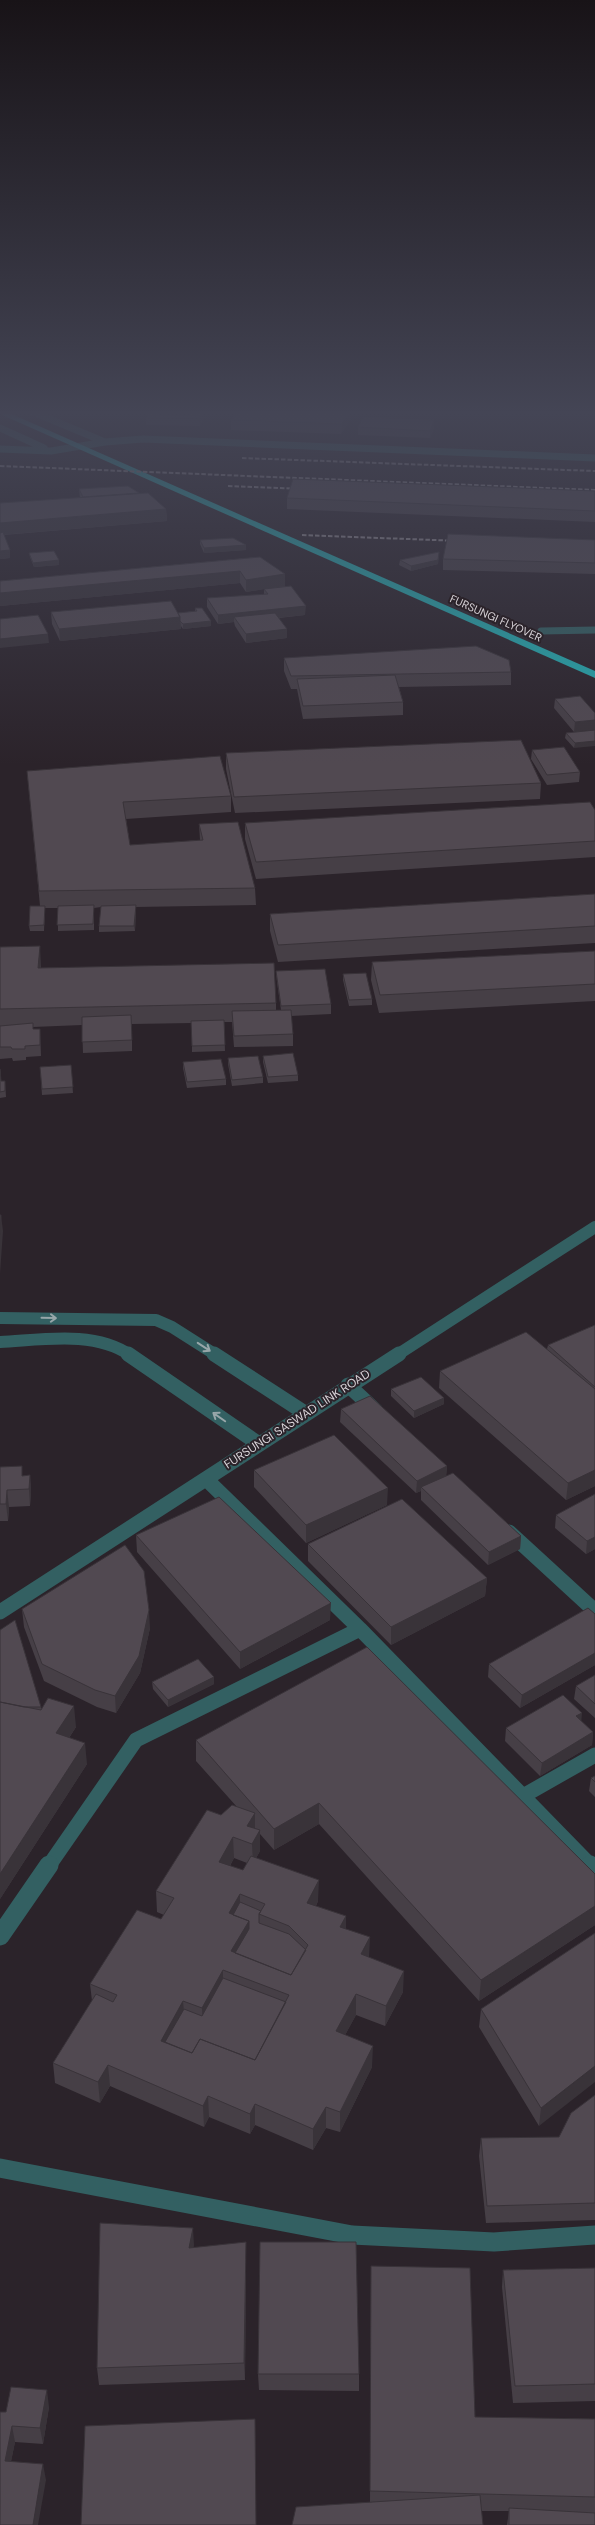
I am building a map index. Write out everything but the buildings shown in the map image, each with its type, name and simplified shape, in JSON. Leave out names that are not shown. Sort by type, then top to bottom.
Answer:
[{"type":"highway","name":"FURSUNGI FLYOVER","points":[[267,530],[595,676]]},
{"type":"street","points":[[541,631],[595,630]]},
{"type":"street","name":"FURSUNGI SASWAD LINK ROAD","points":[[0,1612],[348,1386],[465,1313],[595,1227]]},
{"type":"street","points":[[0,1318],[156,1320],[172,1327],[306,1414]]},
{"type":"street","points":[[0,1342],[84,1341],[109,1344],[121,1349],[259,1444]]},
{"type":"street","points":[[348,1386],[385,1419]]},
{"type":"street","points":[[206,1479],[360,1629],[595,1870]]},
{"type":"street","points":[[501,1525],[595,1611]]},
{"type":"street","points":[[0,1936],[136,1740],[360,1629]]},
{"type":"street","points":[[523,1796],[595,1755]]},
{"type":"street","points":[[0,2168],[352,2235],[494,2242],[595,2235]]},
{"type":"railway","points":[[302,535],[460,541]]}]
